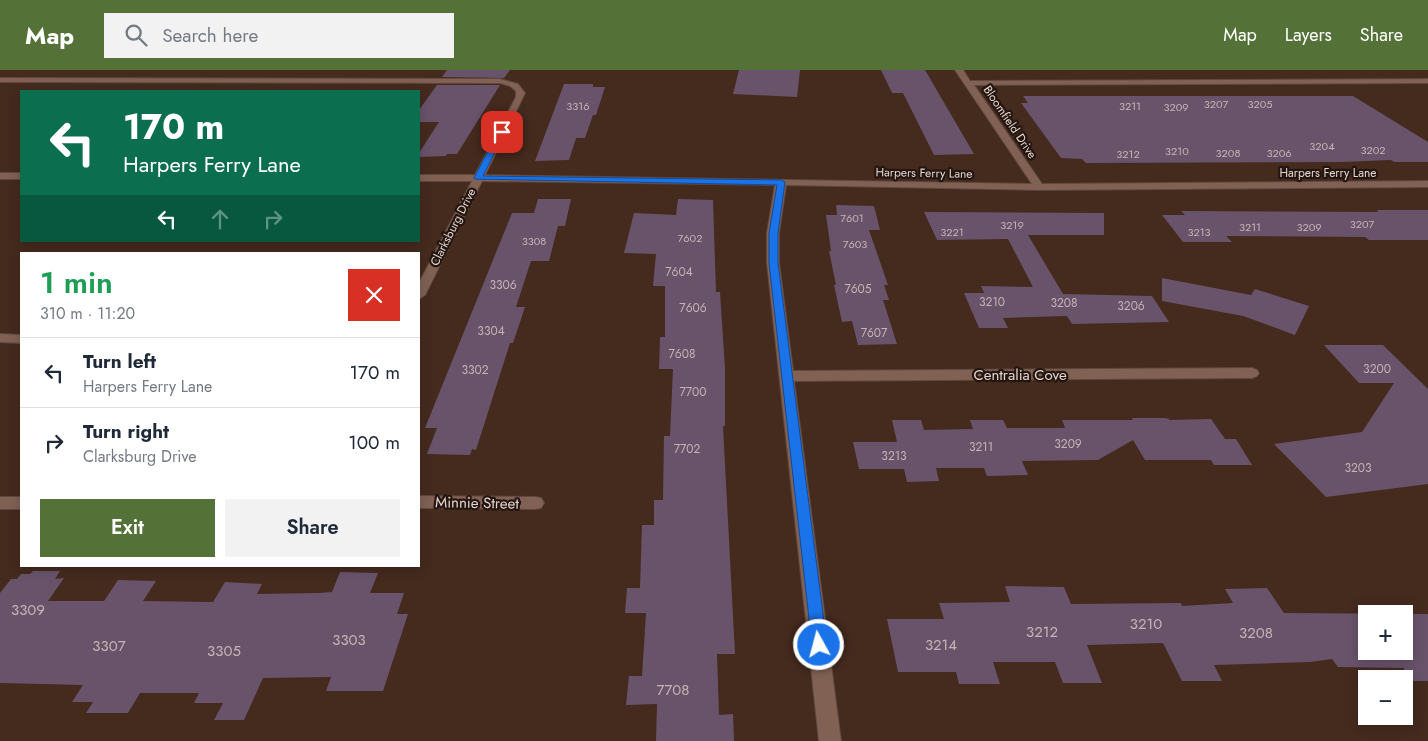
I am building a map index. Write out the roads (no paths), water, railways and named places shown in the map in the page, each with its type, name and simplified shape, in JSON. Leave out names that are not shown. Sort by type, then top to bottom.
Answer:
[{"type":"street","name":"Bloomfield Drive","points":[[960,70],[1039,187]]},
{"type":"street","name":"Clarksburg Drive","points":[[0,80],[510,83],[520,89],[522,93],[420,292]]},
{"type":"street","points":[[968,83],[1428,82]]},
{"type":"street","points":[[0,176],[20,176]]},
{"type":"street","name":"Harpers Ferry Lane","points":[[420,178],[1039,187],[1428,184]]},
{"type":"street","points":[[781,182],[774,233],[774,263],[830,741]]},
{"type":"street","points":[[0,338],[20,338]]},
{"type":"street","name":"Centralia Cove","points":[[788,376],[1252,373]]},
{"type":"street","name":"Minnie Street","points":[[420,502],[534,504]]}]
